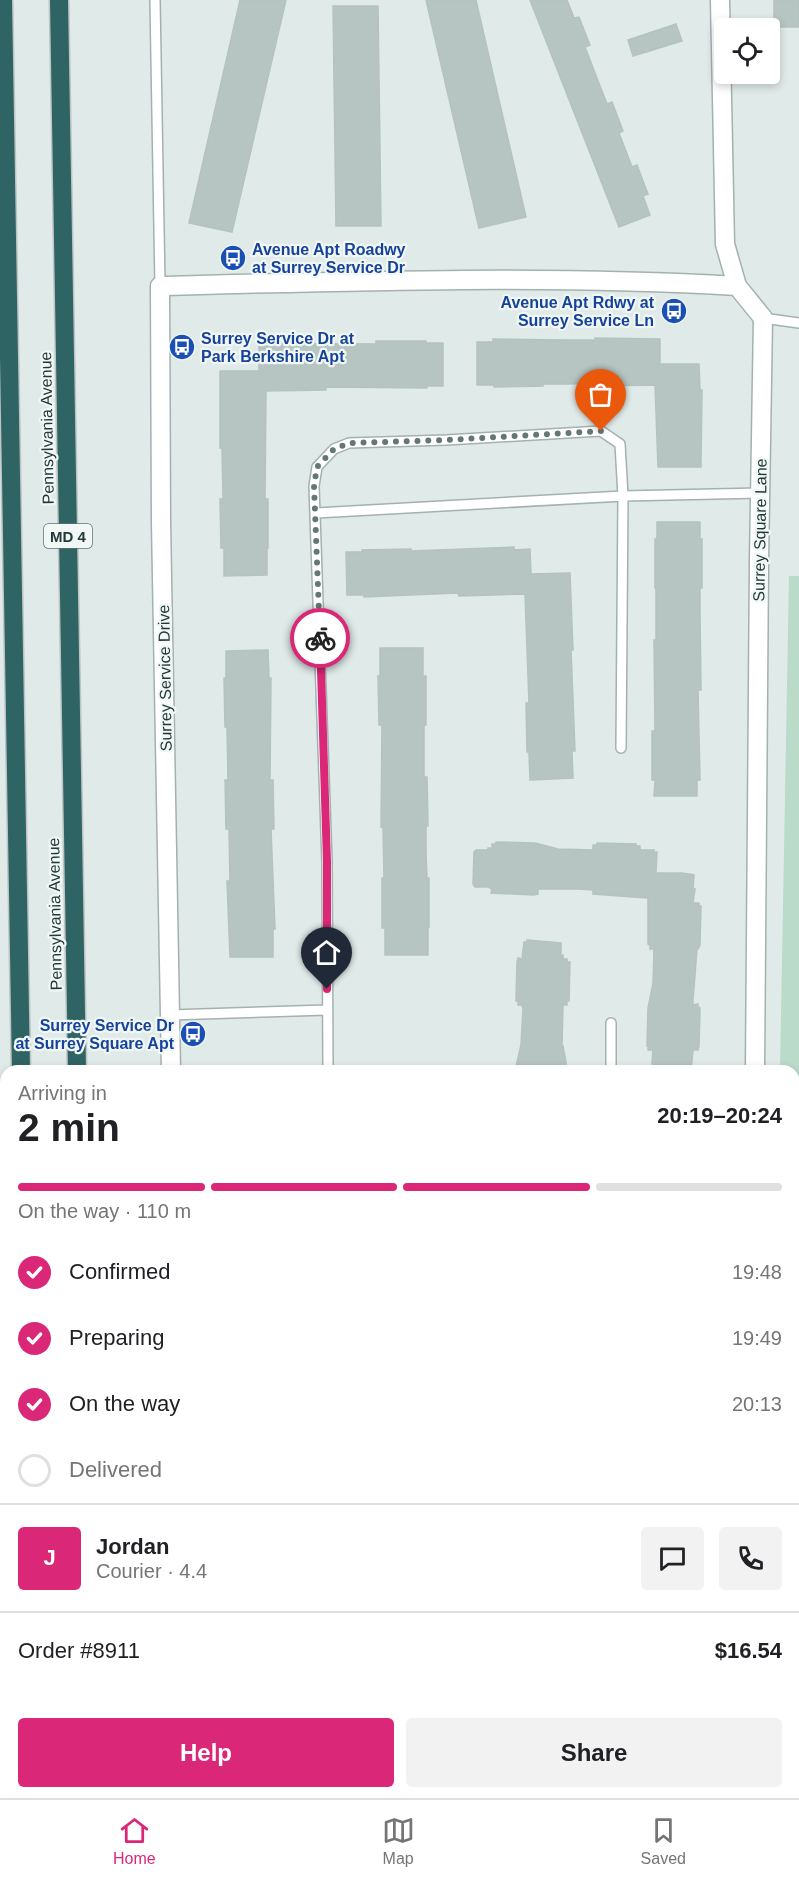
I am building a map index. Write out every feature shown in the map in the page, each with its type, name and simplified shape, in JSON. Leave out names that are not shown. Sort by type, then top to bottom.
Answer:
[{"type":"highway","points":[[3,0],[21,1065]]},
{"type":"highway","name":"Pennsylvania Avenue","points":[[59,0],[77,1065]]},
{"type":"street","points":[[720,0],[725,244],[737,285],[763,318]]},
{"type":"street","points":[[160,286],[471,278],[737,285]]},
{"type":"street","name":"Surrey Service Drive","points":[[160,286],[171,1065]]},
{"type":"street","name":"Surrey Square Lane","points":[[755,1065],[763,318]]},
{"type":"lane","points":[[154,0],[160,286]]},
{"type":"lane","points":[[763,318],[799,323]]},
{"type":"lane","points":[[328,1065],[327,862],[314,486],[317,467],[334,449],[349,443],[601,431],[620,444],[623,496],[621,748]]},
{"type":"lane","points":[[316,513],[623,496],[761,493]]},
{"type":"lane","points":[[170,1015],[327,1010]]},
{"type":"lane","points":[[611,1023],[611,1065]]},
{"type":"green space","points":[[789,576],[799,576],[799,1065],[780,1065]]},
{"type":"building","points":[[240,0],[286,0],[232,232],[189,223]]},
{"type":"building","points":[[426,0],[476,0],[526,217],[479,228]]},
{"type":"building","points":[[530,0],[567,0],[574,18],[579,17],[590,45],[585,47],[607,104],[612,102],[623,131],[619,133],[632,167],[637,165],[648,194],[643,196],[650,215],[619,227]]},
{"type":"building","points":[[774,0],[799,0],[799,27],[780,27],[780,18],[774,18]]},
{"type":"building","points":[[333,6],[378,6],[381,226],[336,226]]},
{"type":"building","points":[[676,24],[682,41],[633,56],[628,40]]},
{"type":"building","points":[[595,338],[660,339],[660,364],[699,364],[700,390],[702,390],[701,467],[658,467],[655,385],[596,386],[596,383],[494,387],[494,385],[477,385],[477,342],[493,342],[493,339],[595,340]]},
{"type":"building","points":[[376,341],[443,343],[443,386],[427,386],[427,388],[326,387],[326,390],[266,391],[267,575],[224,576],[220,499],[223,499],[222,448],[220,448],[220,371],[259,371],[259,346],[276,346],[275,343],[376,344]]},
{"type":"building","points":[[657,522],[700,522],[700,539],[702,539],[701,690],[698,690],[700,780],[697,780],[697,796],[654,796],[652,731],[655,731],[654,640],[656,640],[655,539],[657,539]]},
{"type":"building","points":[[514,547],[514,550],[530,549],[531,574],[570,573],[575,751],[572,751],[573,778],[530,780],[529,752],[527,752],[526,703],[529,703],[525,594],[459,596],[458,593],[364,597],[364,595],[347,595],[346,552]]},
{"type":"building","points":[[380,648],[423,648],[423,676],[426,676],[424,777],[427,777],[428,955],[385,955],[385,928],[382,928],[382,878],[384,878],[383,827],[381,827],[382,725],[379,725],[378,676],[380,676]]},
{"type":"building","points":[[268,650],[269,678],[271,678],[270,780],[273,780],[274,829],[271,829],[275,929],[273,929],[273,957],[230,957],[227,881],[230,881],[229,829],[226,829],[225,780],[228,780],[224,678],[226,678],[226,651]]},
{"type":"building","points":[[496,842],[535,843],[558,849],[593,850],[593,845],[597,843],[636,844],[640,846],[640,850],[657,852],[656,873],[694,875],[693,903],[699,903],[701,906],[700,945],[697,949],[693,1005],[698,1004],[700,1008],[699,1046],[698,1050],[693,1050],[692,1065],[654,1065],[652,1064],[653,1050],[648,1050],[648,1008],[653,983],[654,949],[650,949],[648,944],[648,898],[593,894],[593,890],[579,889],[538,889],[538,894],[534,895],[491,893],[492,889],[488,887],[475,887],[473,884],[474,852],[488,850],[492,848],[492,844]]},
{"type":"building","points":[[527,940],[561,943],[561,955],[563,959],[570,962],[569,1001],[567,1005],[563,1005],[562,1046],[566,1065],[516,1065],[521,1045],[523,1009],[522,1005],[518,1005],[516,1001],[517,962],[518,958],[522,959],[524,942]]},
{"type":"way so far","points":[[320,638],[314,486],[317,467],[334,449],[349,443],[601,431]]},
{"type":"place","name":"Avenue Apt Roadwy at Surrey Service Dr","points":[[233,258]]},
{"type":"place","name":"Avenue Apt Rdwy at Surrey Service Ln","points":[[674,311]]},
{"type":"place","name":"Surrey Service Dr at Park Berkshire Apt","points":[[182,347]]},
{"type":"place","name":"Surrey Service Dr at Surrey Square Apt","points":[[193,1034]]},
{"type":"route","points":[[320,638],[327,862],[327,989]]}]
